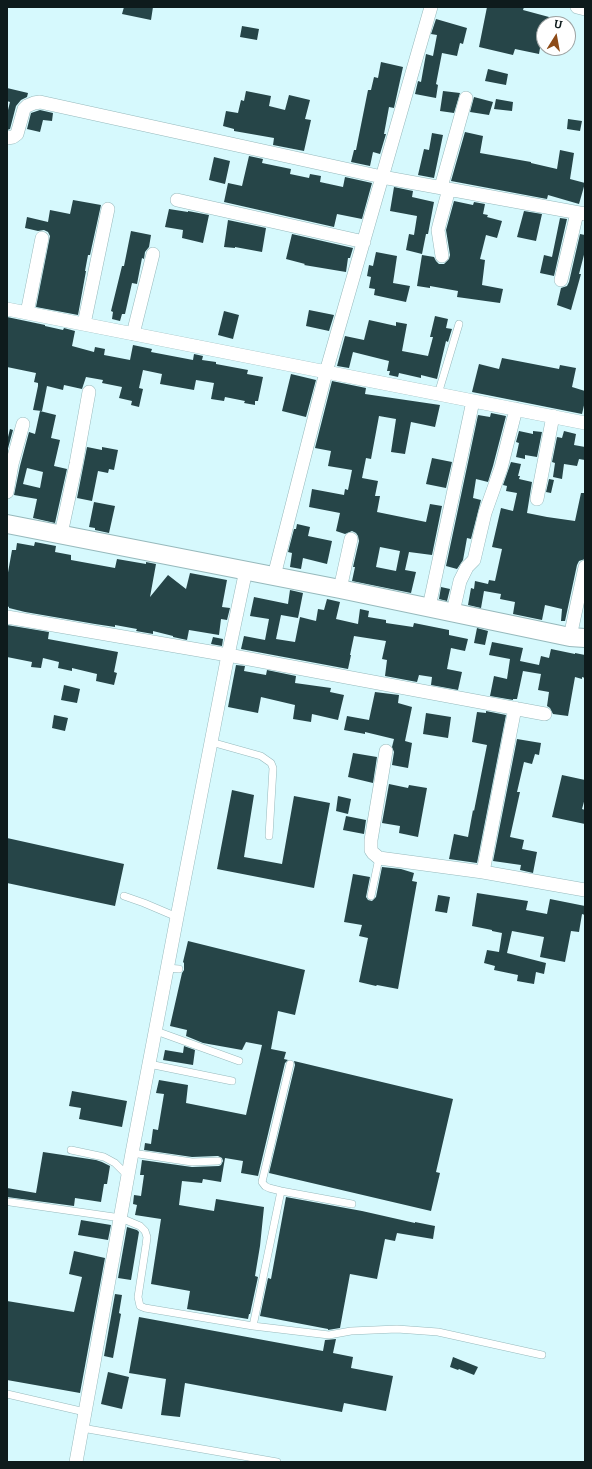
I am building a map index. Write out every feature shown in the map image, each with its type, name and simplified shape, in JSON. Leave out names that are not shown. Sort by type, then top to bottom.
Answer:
[{"type":"street","points":[[274,576],[326,372],[431,7]]},
{"type":"street","points":[[577,7],[585,9]]},
{"type":"street","points":[[442,256],[438,230],[445,188],[466,98]]},
{"type":"street","points":[[7,138],[13,137],[17,134],[24,110],[27,106],[40,102],[382,177],[581,214],[561,280]]},
{"type":"street","points":[[177,200],[364,242]]},
{"type":"street","points":[[84,324],[108,209]]},
{"type":"street","points":[[27,314],[42,238]]},
{"type":"street","points":[[133,334],[153,254]]},
{"type":"street","points":[[7,310],[585,423]]},
{"type":"street","points":[[60,534],[76,464],[89,392]]},
{"type":"street","points":[[429,607],[473,401]]},
{"type":"street","points":[[453,612],[460,581],[467,567],[474,560],[485,514],[502,468],[516,409]]},
{"type":"street","points":[[537,499],[553,416]]},
{"type":"street","points":[[7,492],[12,464],[23,424]]},
{"type":"street","points":[[7,524],[246,570],[577,638],[585,567]]},
{"type":"street","points":[[340,589],[351,539]]},
{"type":"street","points":[[76,1462],[132,1152],[156,1031],[173,968],[177,917],[246,570]]},
{"type":"street","points":[[7,617],[228,655],[545,714]]},
{"type":"street","points":[[483,872],[515,708]]},
{"type":"street","points":[[386,751],[371,840],[372,853],[380,858],[483,872],[585,890]]},
{"type":"lane","points":[[438,394],[459,324]]},
{"type":"lane","points":[[211,742],[261,756],[271,763],[273,768],[269,836]]},
{"type":"lane","points":[[371,896],[380,858]]},
{"type":"lane","points":[[124,896],[177,917]]},
{"type":"lane","points":[[156,1031],[239,1061]]},
{"type":"lane","points":[[149,1064],[232,1081]]},
{"type":"lane","points":[[290,1064],[262,1182],[265,1186],[281,1191],[352,1204]]},
{"type":"lane","points":[[71,1150],[104,1157],[115,1163],[128,1176]]},
{"type":"lane","points":[[132,1152],[192,1162],[218,1161]]},
{"type":"lane","points":[[253,1326],[281,1191]]},
{"type":"lane","points":[[10,1202],[121,1218],[140,1226],[145,1231],[146,1237],[138,1297],[140,1306],[151,1310],[253,1326],[329,1335],[351,1331],[397,1329],[438,1332],[542,1355]]},
{"type":"lane","points":[[7,1394],[85,1412]]},
{"type":"lane","points":[[82,1428],[277,1462]]},
{"type":"building","points":[[124,7],[153,7],[151,20],[122,14]]},
{"type":"building","points":[[487,7],[524,7],[523,10],[545,16],[536,16],[536,53],[515,49],[513,55],[479,47]]},
{"type":"building","points":[[436,19],[467,28],[463,44],[460,43],[457,56],[442,53],[436,84],[438,85],[436,98],[415,94],[418,81],[421,82],[426,54],[433,56],[437,35],[431,34]]},
{"type":"building","points":[[242,26],[259,29],[257,40],[240,37]]},
{"type":"building","points":[[381,62],[403,67],[394,108],[389,107],[384,134],[386,134],[380,154],[373,152],[370,166],[351,162],[354,150],[356,150],[368,90],[371,90],[374,77],[378,78]]},
{"type":"building","points":[[488,69],[508,74],[506,85],[485,81]]},
{"type":"building","points":[[7,88],[28,93],[27,97],[21,100],[16,106],[10,129],[7,130],[7,114],[10,102],[7,101]]},
{"type":"building","points":[[246,91],[271,96],[269,106],[285,110],[289,95],[310,100],[305,119],[311,120],[304,151],[273,145],[274,138],[234,131],[234,129],[223,126],[226,111],[238,113],[241,100],[244,101]]},
{"type":"building","points":[[443,91],[460,93],[454,113],[440,111]]},
{"type":"building","points":[[474,97],[493,102],[489,115],[470,112]]},
{"type":"building","points":[[496,99],[513,102],[512,111],[494,109]]},
{"type":"building","points":[[40,110],[53,113],[52,121],[43,120],[40,132],[27,129],[31,113]]},
{"type":"building","points":[[568,119],[582,121],[580,131],[567,129]]},
{"type":"building","points":[[465,132],[483,136],[480,153],[531,162],[557,169],[560,150],[574,153],[570,179],[585,183],[579,204],[548,195],[547,199],[451,181]]},
{"type":"building","points":[[432,133],[443,135],[434,178],[418,175],[424,149],[429,150]]},
{"type":"building","points":[[249,156],[263,159],[262,163],[291,169],[290,174],[309,178],[310,174],[321,176],[320,182],[343,187],[345,177],[372,183],[362,219],[337,214],[334,227],[224,202],[228,183],[242,186]]},
{"type":"building","points":[[214,157],[230,161],[225,184],[209,180]]},
{"type":"building","points":[[394,187],[413,191],[412,197],[434,202],[428,234],[426,234],[422,254],[406,250],[409,234],[414,235],[417,216],[390,211]]},
{"type":"building","points":[[73,200],[101,205],[90,255],[88,255],[78,315],[36,307],[50,236],[48,232],[44,230],[38,231],[25,228],[27,217],[48,222],[50,210],[70,214]]},
{"type":"building","points":[[454,201],[473,205],[474,202],[485,204],[483,214],[488,215],[487,217],[502,221],[497,238],[486,235],[480,259],[485,260],[482,285],[503,289],[500,303],[457,297],[458,291],[430,286],[430,288],[417,286],[422,255],[434,257],[439,264],[444,264],[449,259],[450,255],[446,230]]},
{"type":"building","points":[[169,209],[209,215],[203,243],[182,238],[183,230],[165,227]]},
{"type":"building","points":[[524,211],[542,214],[536,241],[517,237]]},
{"type":"building","points":[[560,218],[567,219],[554,276],[540,273],[544,255],[552,257]]},
{"type":"building","points":[[228,220],[266,228],[262,252],[235,247],[224,247]]},
{"type":"building","points":[[131,231],[151,235],[149,247],[145,252],[144,259],[142,258],[137,284],[132,283],[125,314],[122,314],[120,321],[112,319],[113,312],[111,311],[122,266],[124,266]]},
{"type":"building","points":[[292,234],[353,248],[350,258],[348,258],[346,272],[304,265],[305,264],[286,259]]},
{"type":"building","points":[[580,234],[585,235],[585,251],[579,274],[581,274],[571,310],[557,305],[561,288],[567,286],[569,282]]},
{"type":"building","points":[[376,252],[397,256],[393,283],[410,286],[406,302],[374,295],[375,289],[369,288],[371,277],[367,276],[369,265],[373,266]]},
{"type":"building","points":[[309,310],[334,315],[329,331],[306,326]]},
{"type":"building","points":[[224,311],[239,315],[233,339],[218,335]]},
{"type":"building","points":[[435,316],[448,319],[446,328],[452,329],[448,342],[446,341],[437,379],[421,375],[421,378],[399,373],[398,377],[389,375],[390,371],[387,371],[389,361],[353,352],[349,368],[337,366],[345,336],[364,340],[369,320],[396,326],[396,322],[407,324],[402,351],[428,356],[433,337],[430,337]]},
{"type":"building","points":[[7,317],[63,330],[64,328],[75,331],[72,346],[94,352],[95,347],[105,349],[104,355],[130,360],[133,345],[152,349],[151,352],[193,360],[194,354],[203,356],[202,360],[248,370],[247,374],[263,377],[258,401],[255,401],[255,405],[244,403],[245,401],[225,397],[224,401],[211,399],[214,383],[196,380],[194,390],[160,384],[162,374],[143,370],[139,388],[143,389],[139,407],[131,405],[132,401],[119,398],[122,387],[102,383],[103,380],[86,377],[82,389],[64,385],[63,390],[47,386],[42,411],[33,410],[38,386],[38,383],[34,382],[36,373],[7,367]]},
{"type":"building","points":[[502,358],[559,369],[560,365],[576,368],[572,387],[585,391],[585,401],[582,414],[472,392],[479,364],[499,369]]},
{"type":"building","points":[[291,374],[316,380],[306,417],[282,411]]},
{"type":"building","points":[[332,381],[366,388],[365,394],[440,405],[435,427],[411,422],[405,454],[391,452],[396,419],[379,416],[371,459],[366,458],[362,478],[378,481],[375,496],[380,496],[377,512],[426,522],[430,504],[442,506],[432,555],[409,552],[405,570],[416,572],[411,593],[352,581],[355,567],[353,567],[359,541],[358,536],[352,531],[345,534],[336,531],[340,513],[309,507],[312,489],[344,495],[345,489],[348,490],[352,470],[328,466],[331,451],[315,448]],"holes":[[[380,547],[400,551],[396,571],[376,567]]]},
{"type":"building","points":[[40,411],[56,415],[51,438],[60,440],[54,466],[67,469],[55,523],[33,518],[37,499],[14,495],[29,432],[35,434]],"holes":[[[27,468],[43,472],[40,488],[23,484]]]},
{"type":"building","points":[[491,413],[506,416],[488,482],[476,479],[473,498],[481,500],[471,539],[467,538],[463,560],[457,569],[446,566],[478,415],[490,417]]},
{"type":"building","points":[[10,429],[13,430],[7,452],[7,441]]},
{"type":"building","points":[[519,431],[533,434],[533,431],[542,432],[537,457],[525,455],[525,459],[516,457],[519,443],[516,442]]},
{"type":"building","points":[[564,431],[576,434],[574,445],[585,447],[585,460],[579,459],[577,466],[564,464],[562,479],[553,477],[555,463],[552,462],[557,437],[562,438]]},
{"type":"building","points":[[87,447],[102,450],[102,447],[118,450],[114,470],[109,469],[108,473],[98,471],[92,501],[77,498]]},
{"type":"building","points":[[432,458],[452,462],[446,488],[426,484]]},
{"type":"building","points":[[511,462],[521,464],[518,476],[520,476],[519,479],[532,482],[527,513],[575,521],[581,493],[585,493],[585,559],[579,561],[577,565],[565,621],[561,621],[562,609],[545,605],[542,620],[513,614],[515,602],[500,599],[501,594],[484,591],[481,608],[468,605],[471,588],[474,589],[475,581],[488,584],[489,580],[495,581],[502,549],[492,547],[501,508],[513,511],[517,493],[506,491],[507,486],[503,485]]},
{"type":"building","points":[[549,479],[554,480],[551,493],[546,492]]},
{"type":"building","points":[[94,502],[115,506],[109,533],[89,527]]},
{"type":"building","points":[[297,524],[310,527],[308,536],[332,541],[327,564],[303,558],[301,569],[290,567],[292,553],[288,552],[294,529],[296,529]]},
{"type":"building","points":[[35,542],[56,546],[55,552],[71,555],[71,560],[115,568],[117,559],[146,564],[146,562],[156,564],[150,597],[168,575],[186,589],[190,573],[227,580],[222,607],[230,608],[227,620],[221,619],[219,635],[189,630],[187,640],[153,631],[153,634],[115,625],[115,627],[95,624],[9,608],[7,606],[7,578],[12,550],[16,550],[17,543],[34,546]]},
{"type":"building","points":[[441,587],[450,589],[447,601],[439,599]]},
{"type":"building","points":[[290,590],[303,593],[298,618],[281,615],[276,639],[295,642],[300,617],[316,621],[318,609],[324,610],[327,599],[340,602],[336,619],[358,624],[360,609],[369,611],[368,617],[386,620],[386,623],[413,627],[414,623],[449,630],[449,635],[468,639],[465,651],[451,648],[447,669],[462,672],[458,690],[431,685],[432,677],[419,675],[417,682],[385,676],[387,660],[382,659],[386,641],[354,636],[348,669],[241,649],[244,636],[265,640],[269,619],[250,616],[254,597],[288,604]]},
{"type":"building","points":[[7,625],[49,632],[48,639],[118,652],[114,672],[117,673],[114,685],[96,681],[97,674],[72,668],[72,671],[58,668],[59,662],[43,658],[41,668],[31,667],[32,662],[7,657]]},
{"type":"building","points":[[477,628],[488,631],[485,645],[474,643]]},
{"type":"building","points":[[213,637],[223,639],[222,646],[211,644]]},
{"type":"building","points":[[492,642],[523,648],[520,661],[539,665],[541,656],[549,658],[551,649],[585,655],[585,678],[582,677],[582,679],[575,677],[568,716],[553,714],[547,706],[549,692],[538,690],[541,674],[523,671],[517,699],[513,700],[490,696],[494,676],[507,679],[510,659],[489,655]]},
{"type":"building","points":[[236,665],[245,666],[244,671],[266,675],[267,670],[296,676],[295,683],[331,688],[330,692],[344,695],[338,720],[312,714],[311,722],[293,719],[295,705],[261,697],[258,713],[228,707]]},
{"type":"building","points":[[64,685],[80,689],[77,703],[61,700]]},
{"type":"building","points":[[375,692],[399,695],[398,703],[412,707],[405,741],[412,743],[408,768],[392,765],[394,752],[392,747],[394,739],[365,732],[365,734],[344,730],[347,716],[369,720]]},
{"type":"building","points":[[486,711],[506,715],[477,863],[449,859],[454,834],[468,837],[487,745],[472,742],[477,712],[486,713]]},
{"type":"building","points":[[426,713],[451,717],[448,738],[423,734]]},
{"type":"building","points":[[54,715],[68,718],[65,731],[52,728]]},
{"type":"building","points":[[517,739],[541,743],[539,755],[535,754],[532,764],[524,762],[517,792],[520,792],[510,837],[524,840],[522,849],[537,852],[533,873],[520,870],[521,865],[493,861]]},
{"type":"building","points":[[353,753],[377,757],[373,783],[348,777]]},
{"type":"building","points":[[562,775],[585,780],[585,798],[582,809],[585,810],[585,824],[552,817]]},
{"type":"building","points":[[389,784],[408,788],[409,785],[427,788],[418,837],[399,833],[400,826],[382,823]]},
{"type":"building","points":[[232,790],[254,795],[244,857],[282,864],[294,796],[330,803],[314,888],[217,869]]},
{"type":"building","points":[[338,796],[351,799],[348,814],[336,811]]},
{"type":"building","points":[[346,816],[366,820],[364,834],[343,830]]},
{"type":"building","points":[[7,838],[124,864],[115,906],[7,883]]},
{"type":"building","points":[[382,867],[401,869],[414,873],[412,881],[417,882],[398,989],[359,982],[368,938],[359,936],[362,925],[344,922],[353,874],[370,877],[366,897],[368,900],[372,901],[376,897]]},
{"type":"building","points":[[477,893],[528,901],[526,910],[547,914],[550,899],[585,906],[585,915],[582,914],[579,932],[571,931],[565,962],[540,957],[544,937],[512,931],[507,953],[546,963],[544,974],[536,972],[534,984],[517,981],[518,975],[494,970],[495,966],[484,963],[487,950],[499,952],[502,933],[472,926]]},
{"type":"building","points":[[438,895],[450,897],[447,913],[435,911]]},
{"type":"building","points":[[188,941],[305,970],[295,1015],[278,1011],[271,1049],[286,1052],[284,1059],[288,1060],[285,1063],[258,1176],[241,1173],[243,1161],[225,1158],[221,1182],[203,1179],[202,1183],[182,1181],[179,1205],[214,1211],[216,1199],[264,1207],[255,1276],[258,1277],[248,1319],[187,1309],[190,1291],[151,1284],[161,1219],[135,1215],[137,1205],[133,1204],[134,1195],[141,1196],[144,1175],[140,1175],[142,1160],[192,1167],[219,1166],[223,1161],[222,1158],[218,1156],[192,1157],[144,1150],[145,1143],[151,1144],[153,1129],[158,1130],[164,1094],[156,1093],[159,1080],[188,1085],[186,1103],[246,1115],[262,1045],[246,1042],[242,1050],[203,1043],[186,1036],[187,1030],[170,1026],[182,973],[184,970],[183,962]]},
{"type":"building","points":[[184,1046],[195,1050],[193,1065],[163,1060],[165,1050],[183,1053]]},
{"type":"building","points":[[294,1061],[453,1099],[436,1172],[440,1173],[431,1211],[269,1173],[295,1065]]},
{"type":"building","points":[[72,1091],[127,1101],[122,1127],[79,1119],[81,1108],[69,1106]]},
{"type":"building","points":[[43,1152],[96,1160],[110,1166],[107,1184],[104,1184],[101,1202],[75,1198],[74,1206],[7,1197],[7,1188],[36,1193]]},
{"type":"building","points":[[286,1197],[435,1226],[433,1239],[397,1233],[395,1241],[385,1239],[377,1279],[350,1274],[340,1328],[328,1330],[260,1316],[268,1278],[271,1279]]},
{"type":"building","points":[[81,1220],[111,1225],[108,1240],[78,1235]]},
{"type":"building","points":[[127,1227],[139,1232],[131,1280],[118,1278]]},
{"type":"building","points":[[74,1251],[105,1258],[80,1393],[7,1380],[7,1301],[74,1312],[82,1277],[69,1274]]},
{"type":"building","points":[[115,1294],[122,1295],[119,1313],[121,1314],[113,1358],[104,1356]]},
{"type":"building","points":[[139,1317],[323,1351],[325,1340],[336,1339],[333,1353],[353,1357],[351,1368],[393,1376],[386,1411],[344,1403],[342,1412],[185,1383],[180,1417],[161,1415],[166,1379],[129,1373]]},
{"type":"building","points":[[453,1357],[478,1367],[474,1375],[450,1367]]},
{"type":"building","points":[[108,1372],[129,1377],[122,1409],[101,1404]]}]
